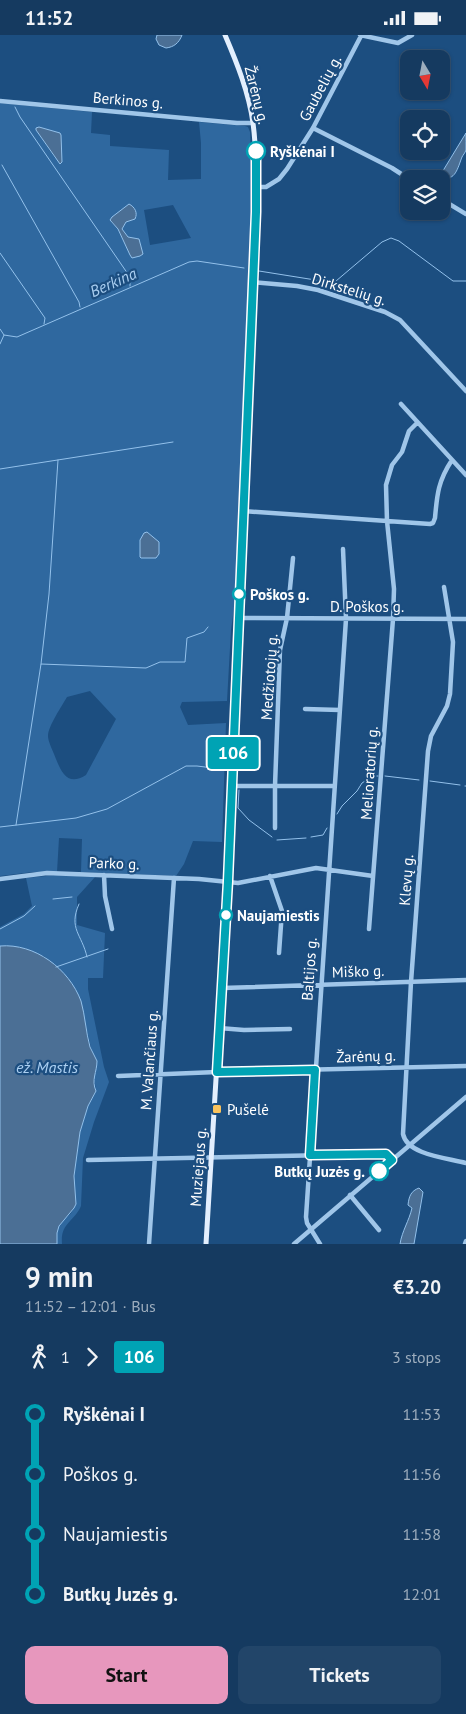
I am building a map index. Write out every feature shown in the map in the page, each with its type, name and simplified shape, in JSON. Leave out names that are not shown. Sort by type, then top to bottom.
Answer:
[{"type":"main road","name":"Žarėnų g.","points":[[225,35],[246,93],[253,123],[256,187],[252,282]]},
{"type":"main road","name":"Muziejaus g.","points":[[206,1244],[228,881],[252,282]]},
{"type":"street","points":[[360,35],[398,43],[412,35]]},
{"type":"street","name":"Gaubelių g.","points":[[256,187],[266,187],[279,179],[313,128],[360,35]]},
{"type":"street","name":"Berkinos g.","points":[[0,101],[253,123]]},
{"type":"street","points":[[313,128],[400,173]]},
{"type":"street","points":[[450,204],[466,214]]},
{"type":"street","name":"Dirkstelių g.","points":[[252,282],[318,290],[385,312],[400,320],[466,391]]},
{"type":"street","points":[[401,405],[466,475]]},
{"type":"street","name":"Melioratorių g.","points":[[369,929],[393,619],[394,589],[387,521],[386,485],[392,465],[402,452],[409,431],[417,423]]},
{"type":"street","points":[[243,511],[433,523],[438,488],[444,471],[452,461]]},
{"type":"street","name":"Baltijos g.","points":[[311,1229],[306,1217],[320,985],[330,870],[346,619],[343,549]]},
{"type":"street","name":"Medžiotojų g.","points":[[275,828],[280,649],[287,618],[293,558]]},
{"type":"street","name":"Klevų g.","points":[[410,1146],[405,1141],[403,1133],[406,1067],[428,751],[432,736],[447,706],[450,695],[453,642],[444,587]]},
{"type":"street","name":"D. Poškos g.","points":[[238,618],[466,619]]},
{"type":"street","points":[[305,709],[340,710]]},
{"type":"street","points":[[232,786],[334,786]]},
{"type":"street","name":"Parko g.","points":[[0,879],[47,873],[174,878],[238,883],[316,868],[373,876]]},
{"type":"street","points":[[104,875],[105,896],[112,929]]},
{"type":"street","points":[[270,876],[282,911],[279,953]]},
{"type":"street","name":"M. Valančiaus g.","points":[[149,1244],[174,878]]},
{"type":"street","name":"Miško g.","points":[[222,988],[466,980]]},
{"type":"street","points":[[219,1028],[244,1030],[290,1029]]},
{"type":"street","name":"Žarėnų g.","points":[[118,1076],[466,1065]]},
{"type":"street","points":[[294,1244],[466,1097]]},
{"type":"street","points":[[410,1146],[419,1151],[466,1163]]},
{"type":"street","points":[[88,1160],[382,1153],[388,1155],[392,1160]]},
{"type":"street","points":[[350,1195],[379,1230]]},
{"type":"street","points":[[311,1229],[320,1244]]},
{"type":"shaded area","points":[[0,103],[92,112],[91,133],[110,135],[110,146],[169,150],[168,180],[201,179],[199,122],[245,126],[248,127],[250,132],[253,196],[237,608],[234,608],[231,630],[227,701],[182,702],[180,707],[188,725],[226,723],[222,842],[193,841],[184,864],[176,876],[81,872],[82,839],[59,838],[57,872],[33,872],[0,876]],"holes":[[[36,128],[60,133],[55,158]],[[173,205],[191,238],[150,245],[144,210]],[[137,216],[126,222],[122,229],[128,237],[133,238],[143,253],[140,256],[130,255],[118,229],[111,222]],[[90,691],[116,719],[86,775],[73,779],[61,771],[48,736],[53,722],[67,697]]]},
{"type":"shaded area","points":[[57,875],[95,877],[77,897],[77,925],[105,933],[103,978],[88,978],[88,989],[104,1067],[109,1082],[83,1158],[81,1206],[63,1231],[62,1244],[57,1244],[57,1233],[59,1225],[71,1213],[76,1204],[74,1176],[80,1132],[88,1106],[96,1092],[94,1076],[97,1061],[91,1048],[80,1000],[66,977],[44,956],[0,946],[0,927],[24,914],[32,906],[26,878]]},
{"type":"water","points":[[157,35],[182,35],[176,44],[166,48],[159,45],[156,39]]},
{"type":"water","points":[[39,127],[60,133],[62,162],[60,164],[36,130]]},
{"type":"water","points":[[466,133],[466,150],[455,173],[450,177],[450,170],[443,170]]},
{"type":"water","points":[[129,204],[135,210],[136,217],[126,222],[122,229],[128,237],[139,239],[143,254],[132,258],[118,229],[110,220]]},
{"type":"water","points":[[147,532],[159,542],[159,554],[156,558],[140,557],[140,540],[144,533]]},
{"type":"water","name":"ež. Mastis","points":[[0,946],[13,946],[38,954],[49,960],[68,978],[76,989],[81,1001],[90,1047],[97,1061],[94,1080],[96,1091],[88,1106],[80,1132],[74,1176],[76,1204],[59,1226],[57,1244],[0,1244]]},
{"type":"water","points":[[419,1188],[423,1192],[414,1244],[400,1244],[412,1208],[408,1205],[410,1196],[412,1192]]},
{"type":"waterway","points":[[15,107],[130,277],[130,286]]},
{"type":"waterway","points":[[2,165],[79,302],[80,307]]},
{"type":"waterway","name":"Berkina","points":[[259,271],[328,282],[336,281],[382,242],[391,238],[399,241],[453,281],[466,281]]},
{"type":"waterway","points":[[0,253],[45,318],[44,324]]},
{"type":"waterway","name":"Berkina","points":[[0,344],[4,335],[17,337],[189,262],[197,261],[244,268]]},
{"type":"waterway","name":"Berkina","points":[[0,329],[4,335]]},
{"type":"waterway","points":[[0,469],[173,442]]},
{"type":"waterway","points":[[41,664],[49,594],[58,460]]},
{"type":"waterway","points":[[16,825],[41,664],[146,668],[160,662],[185,662],[187,638],[204,632],[208,627]]},
{"type":"waterway","points":[[0,827],[76,818],[107,809],[186,766],[221,769]]},
{"type":"waterway","points":[[337,814],[362,783],[373,776],[378,776]]},
{"type":"waterway","points":[[385,776],[419,780]]},
{"type":"waterway","points":[[430,781],[460,785]]},
{"type":"waterway","points":[[239,790],[238,808],[249,820],[272,837]]},
{"type":"waterway","points":[[311,837],[323,835],[327,828]]},
{"type":"waterway","points":[[277,840],[306,838]]},
{"type":"waterway","points":[[53,899],[72,897]]},
{"type":"waterway","points":[[79,904],[75,926],[87,957]]},
{"type":"waterway","points":[[0,929],[24,916],[35,906]]},
{"type":"waterway","points":[[56,967],[108,949]]},
{"type":"bus line","name":"106","points":[[256,151],[256,212],[228,881],[217,1072],[315,1070],[310,1155],[386,1154],[392,1160],[379,1171]]},
{"type":"place","name":"Ryškėnai I","points":[[256,151]]},
{"type":"place","name":"Poškos g.","points":[[239,594]]},
{"type":"place","name":"Naujamiestis","points":[[226,915]]},
{"type":"place","name":"Pušelė","points":[[217,1109]]},
{"type":"place","name":"Butkų Juzės g.","points":[[379,1171]]}]
